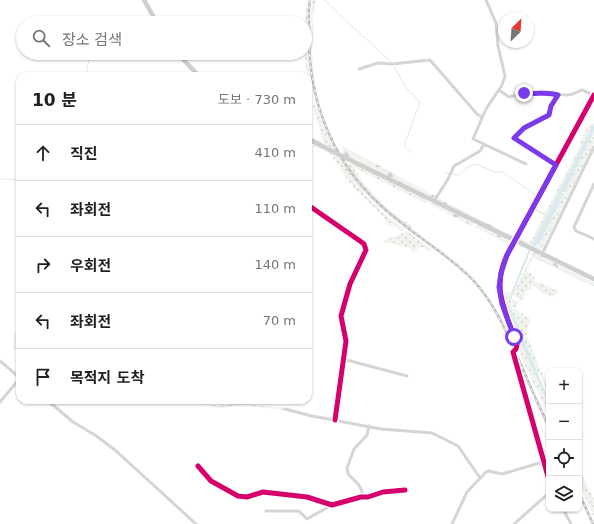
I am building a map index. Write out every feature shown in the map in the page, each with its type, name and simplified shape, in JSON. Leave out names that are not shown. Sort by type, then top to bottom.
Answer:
[{"type":"main road","points":[[144,0],[153,16]]},
{"type":"main road","points":[[184,60],[195,72]]},
{"type":"main road","points":[[312,141],[594,279]]},
{"type":"street","points":[[486,0],[496,23],[498,46],[505,72],[504,80],[482,117],[473,139],[526,164]]},
{"type":"street","points":[[359,68],[378,63],[392,64],[430,60],[477,114],[482,117]]},
{"type":"street","points":[[499,90],[509,97],[520,93],[540,94],[547,92],[558,95],[574,94],[582,90],[594,95],[515,240],[502,266],[500,278],[500,295],[503,309],[517,345],[513,352],[548,476]]},
{"type":"street","points":[[556,165],[514,138],[524,128],[549,115],[551,106],[558,95]]},
{"type":"street","points":[[434,201],[454,166],[480,151],[484,144]]},
{"type":"street","points":[[542,254],[594,147]]},
{"type":"street","points":[[594,184],[574,227],[576,231],[594,239]]},
{"type":"street","points":[[312,208],[339,225],[366,247],[365,253],[350,284],[341,316],[346,338],[335,420]]},
{"type":"street","points":[[343,359],[407,376]]},
{"type":"street","points":[[0,361],[16,375]]},
{"type":"street","points":[[0,402],[16,383]]},
{"type":"street","points":[[51,404],[115,450],[196,524]]},
{"type":"street","points":[[285,409],[312,416],[388,430],[426,432],[458,446],[480,478]]},
{"type":"street","points":[[364,496],[359,485],[348,474],[347,468],[354,449],[367,435],[369,426]]},
{"type":"street","points":[[452,524],[467,492],[487,471],[502,474],[543,462]]},
{"type":"street","points":[[198,466],[211,480],[238,496],[247,496],[263,492],[310,498],[332,506]]},
{"type":"street","points":[[266,511],[299,511],[307,519],[332,506],[364,496],[368,497],[383,492],[405,490]]},
{"type":"street","points":[[514,524],[546,496]]},
{"type":"street","points":[[565,512],[571,524]]},
{"type":"green space","points":[[308,0],[307,16],[306,16]]},
{"type":"green space","points":[[312,0],[316,0],[312,23]]},
{"type":"green space","points":[[312,23],[314,23],[312,49]]},
{"type":"green space","points":[[312,49],[314,85],[311,60]]},
{"type":"green space","points":[[305,60],[308,60],[310,72],[307,72]]},
{"type":"green space","points":[[315,104],[327,135],[336,150],[312,140],[312,138],[324,143],[313,106]]},
{"type":"green space","points":[[591,124],[592,125],[531,246],[517,240],[519,237],[529,243],[531,241],[544,215],[533,210],[534,208],[545,213],[580,146],[579,145],[587,127],[589,128]]},
{"type":"green space","points":[[594,131],[594,143],[542,248],[540,250],[533,247],[539,244]]},
{"type":"green space","points":[[315,145],[339,157],[367,196],[384,213],[405,230],[401,231],[392,224],[389,227],[377,209],[348,181],[332,156],[326,151],[313,146]]},
{"type":"green space","points":[[343,146],[435,196],[434,199],[343,154]]},
{"type":"green space","points":[[347,163],[354,164],[428,200],[425,203],[355,168],[354,169],[365,185],[387,208],[414,228],[410,229],[365,191],[351,172]]},
{"type":"green space","points":[[438,198],[515,237],[515,239],[436,201]]},
{"type":"green space","points":[[431,202],[474,223],[472,226],[429,204]]},
{"type":"green space","points":[[477,224],[512,242],[510,245],[475,227]]},
{"type":"green space","points":[[407,231],[431,249],[430,252],[424,247],[419,247],[414,253],[410,248],[382,241]]},
{"type":"green space","points":[[531,250],[512,295],[511,306],[546,393],[509,304],[511,296]]},
{"type":"green space","points":[[533,252],[536,253],[526,271],[533,275],[536,283],[543,283],[559,292],[552,297],[544,294],[533,285],[531,289],[527,290],[521,301],[513,295]]},
{"type":"green space","points":[[536,253],[594,282],[594,285],[534,256]]},
{"type":"green space","points":[[501,291],[510,293],[507,303],[519,339],[546,399],[546,409],[518,351],[518,344]]},
{"type":"green space","points":[[512,299],[518,302],[516,310],[531,320],[526,334],[546,383],[546,388],[521,332],[513,308]]},
{"type":"green space","points":[[16,332],[16,351],[13,348],[15,340],[13,337]]},
{"type":"green space","points":[[202,404],[218,406],[246,404],[284,408],[284,410],[242,405],[220,408]]},
{"type":"green space","points":[[582,475],[594,499],[594,517],[582,490]]},
{"type":"shaded area","points":[[594,122],[594,131],[565,192],[561,192],[564,193],[539,244],[533,247],[531,246]]},
{"type":"shaded area","points":[[529,249],[531,250],[509,304],[546,393],[546,399],[519,339],[507,303]]},
{"type":"waterway","points":[[324,0],[392,63]]},
{"type":"waterway","points":[[87,72],[89,60]]},
{"type":"waterway","points":[[394,66],[406,88],[420,102],[405,143],[405,147],[412,152]]},
{"type":"waterway","points":[[452,174],[459,175],[468,167],[476,164],[495,172],[502,172],[536,195],[533,204]]},
{"type":"waterway","points":[[4,179],[16,180]]},
{"type":"waterway","points":[[534,209],[546,215]]},
{"type":"waterway","points":[[534,257],[594,286]]},
{"type":"railway","points":[[309,16],[310,0]]},
{"type":"railway","points":[[310,60],[312,72]]},
{"type":"railway","points":[[312,73],[318,104],[326,126],[335,147],[348,167],[362,186],[379,204],[402,224],[451,260],[473,280],[481,290],[496,311],[502,323],[546,421]]},
{"type":"railway","points":[[582,500],[593,524]]},
{"type":"cycle path","points":[[548,476],[513,352],[517,345],[502,300],[500,279],[507,255],[594,95]]},
{"type":"cycle path","points":[[312,208],[364,244],[366,250],[350,284],[341,316],[346,341],[335,420]]},
{"type":"cycle path","points":[[198,466],[211,481],[238,496],[247,497],[263,492],[307,497],[332,505],[383,492],[405,490]]},
{"type":"route","points":[[514,337],[502,304],[499,287],[502,266],[556,165],[514,138],[524,128],[549,115],[552,103],[558,95],[547,92],[540,94],[524,93]]}]
